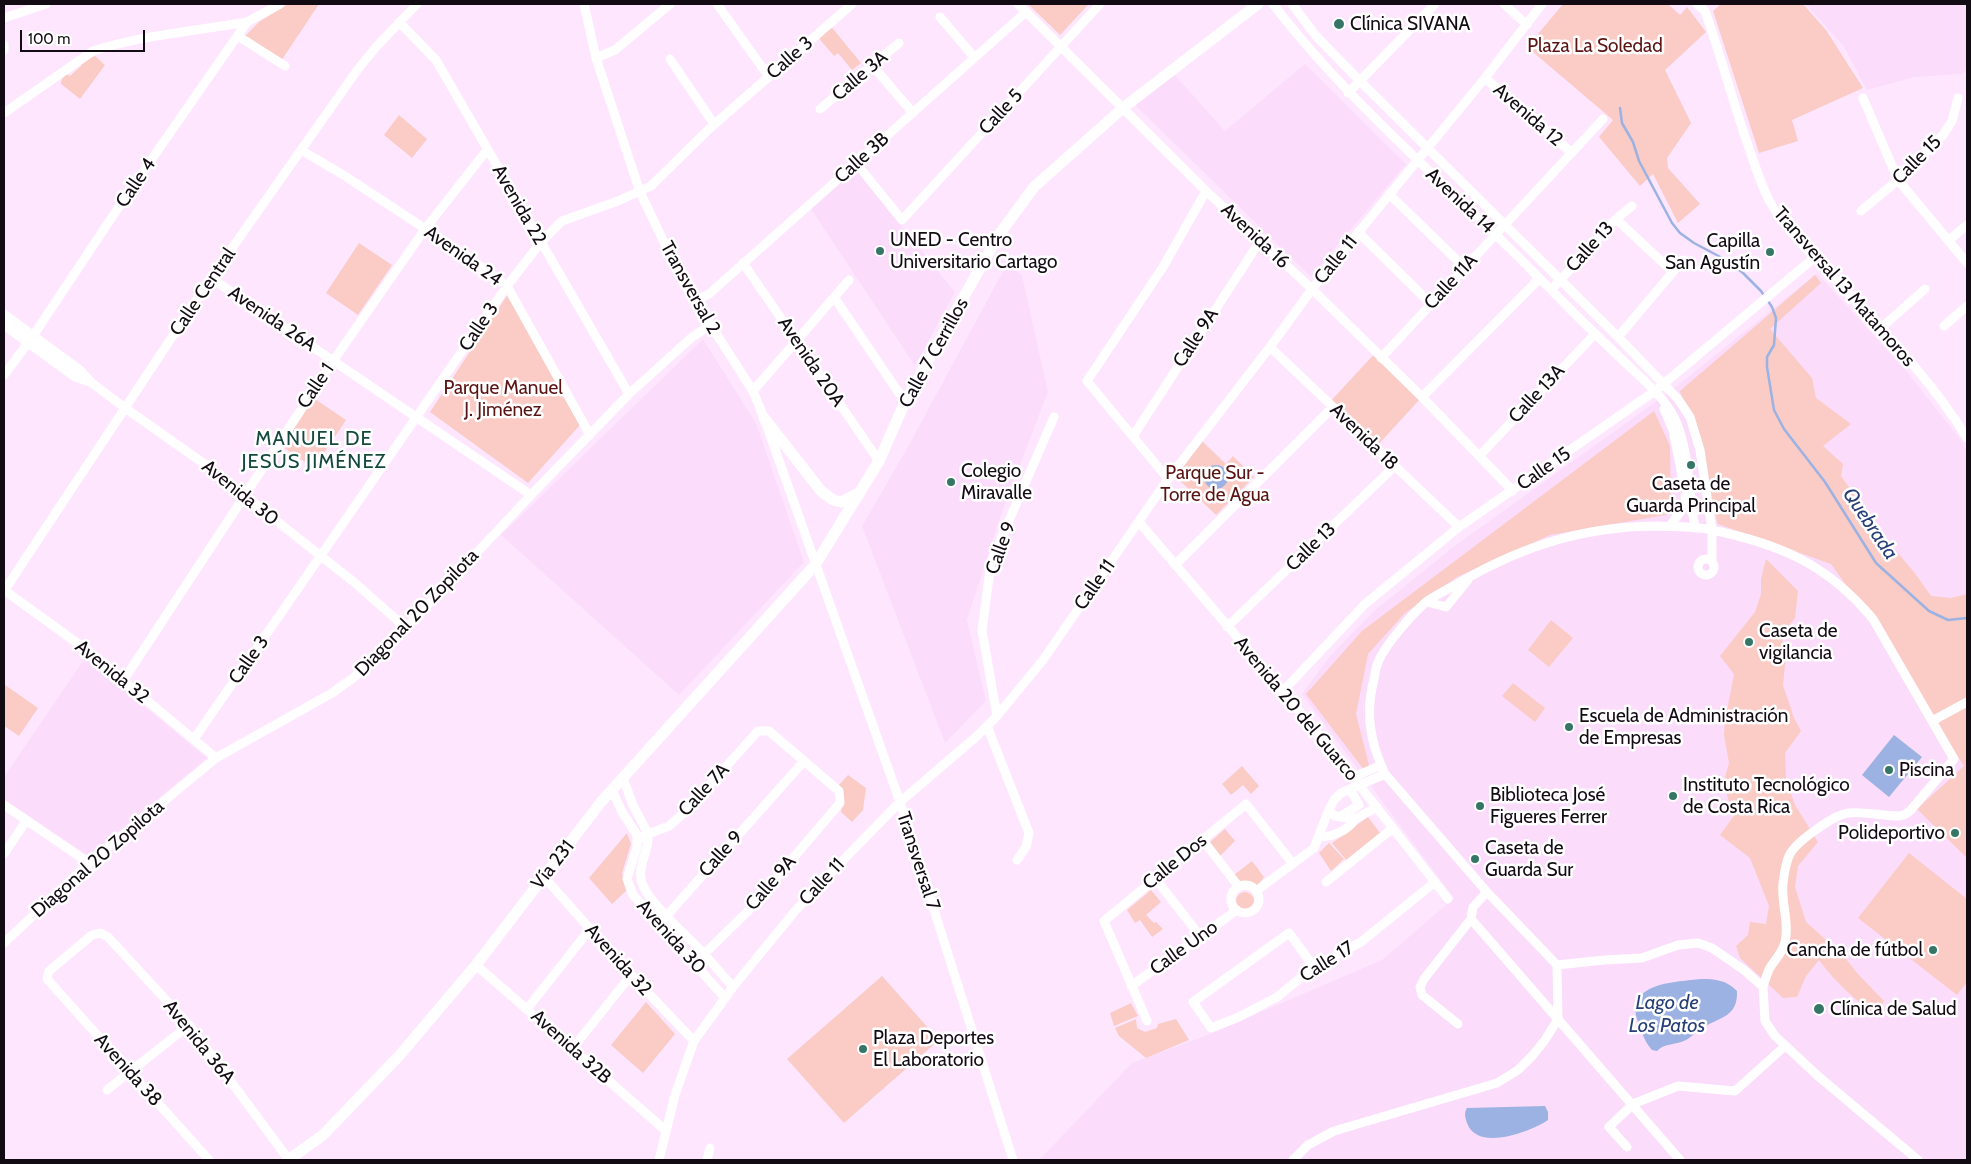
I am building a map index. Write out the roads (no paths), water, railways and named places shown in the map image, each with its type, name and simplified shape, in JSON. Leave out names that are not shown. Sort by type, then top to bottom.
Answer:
[{"type":"main road","name":"Calle 7 Cerrillos","points":[[815,565],[879,461],[906,402],[998,236],[1034,187],[1123,108],[1258,4]]},
{"type":"main road","points":[[764,418],[825,496],[841,502],[860,492]]},
{"type":"main road","name":"Vía 231","points":[[289,1160],[323,1134],[399,1056],[476,965],[612,790],[815,565]]},
{"type":"street","points":[[4,18],[46,4]]},
{"type":"street","name":"Calle 4","points":[[4,375],[247,22],[280,4]]},
{"type":"street","name":"Calle Central","points":[[4,591],[211,278],[300,150],[358,69],[417,4]]},
{"type":"street","name":"Transversal 2","points":[[584,4],[596,58],[640,192],[683,282],[753,391],[815,565]]},
{"type":"street","points":[[596,58],[615,50],[670,4]]},
{"type":"street","points":[[717,4],[769,76]]},
{"type":"street","name":"Calle 3","points":[[194,739],[507,286],[540,242],[562,221],[640,192],[651,186],[714,124],[852,4]]},
{"type":"street","name":"Avenida 16","points":[[1018,4],[1206,191],[1312,289],[1513,490]]},
{"type":"street","name":"Calle 5","points":[[856,163],[902,220],[1100,4]]},
{"type":"street","name":"Avenida 14","points":[[1273,4],[1306,46],[1348,93],[1496,234],[1539,279],[1655,391],[1660,399]]},
{"type":"street","name":"Avenida 14","points":[[1292,4],[1316,36],[1427,149],[1665,384],[1690,417],[1700,450],[1712,530],[1712,560]]},
{"type":"street","points":[[1348,93],[1435,4]]},
{"type":"street","points":[[1504,4],[1527,25]]},
{"type":"street","name":"Calle 11","points":[[659,1160],[675,1095],[694,1041],[733,987],[795,911],[900,802],[997,716],[1043,660],[1168,479],[1270,347],[1312,289],[1485,78],[1542,4]]},
{"type":"street","points":[[1697,4],[1705,11],[1711,4]]},
{"type":"street","name":"Transversal 13 Matamoros","points":[[1705,11],[1762,185],[1770,203],[1782,220],[1881,328],[1918,372],[1967,438]]},
{"type":"street","name":"Calle 3B","points":[[695,301],[709,294],[1026,12]]},
{"type":"street","points":[[940,17],[974,57]]},
{"type":"street","points":[[4,113],[93,51],[144,39],[247,22]]},
{"type":"street","name":"Avenida 22","points":[[399,22],[436,60],[630,394]]},
{"type":"street","points":[[238,36],[285,66]]},
{"type":"street","name":"Calle 3A","points":[[820,110],[899,43]]},
{"type":"street","points":[[4,45],[4,50]]},
{"type":"street","points":[[670,59],[714,124]]},
{"type":"street","points":[[872,65],[913,113]]},
{"type":"street","name":"Avenida 12","points":[[1485,78],[1572,153]]},
{"type":"street","points":[[1862,98],[1898,180],[1967,263]]},
{"type":"street","name":"Calle 15","points":[[1861,211],[1898,180],[1943,135],[1952,121],[1958,98]]},
{"type":"street","name":"Calle 11A","points":[[1381,358],[1603,119]]},
{"type":"street","name":"Avenida 24","points":[[300,150],[345,176],[507,286],[590,434]]},
{"type":"street","name":"Calle 1","points":[[123,681],[334,361],[425,229],[488,150]]},
{"type":"street","points":[[1168,479],[1087,381],[1163,268],[1206,191]]},
{"type":"street","points":[[1389,194],[1465,268]]},
{"type":"street","name":"Calle 13","points":[[1551,290],[1616,219],[1632,206]]},
{"type":"street","points":[[1616,219],[1673,272]]},
{"type":"street","points":[[1949,240],[1967,224]]},
{"type":"street","points":[[1358,232],[1431,304]]},
{"type":"street","name":"Calle 9A","points":[[1133,436],[1260,241]]},
{"type":"street","name":"Calle 15","points":[[1283,691],[1365,604],[1459,527],[1665,384],[1815,257]]},
{"type":"street","points":[[1618,337],[1683,260]]},
{"type":"street","name":"Avenida 20A","points":[[743,263],[879,461]]},
{"type":"street","name":"Avenida 26A","points":[[211,278],[531,495]]},
{"type":"street","points":[[1422,397],[1539,279]]},
{"type":"street","points":[[753,391],[849,280]]},
{"type":"street","points":[[1881,328],[1925,289]]},
{"type":"street","points":[[834,297],[906,402]]},
{"type":"street","points":[[1944,326],[1967,306]]},
{"type":"street","name":"Avenida 30","points":[[4,314],[30,339],[75,376],[92,383],[176,442],[355,583],[406,628]]},
{"type":"street","name":"Avenida 30","points":[[4,325],[30,339]]},
{"type":"street","name":"Diagonal 20 Zopilota","points":[[4,943],[89,863],[216,758],[332,693],[353,678],[406,628],[531,495],[630,394],[691,338],[710,325]]},
{"type":"street","name":"Calle 13A","points":[[1480,455],[1595,334]]},
{"type":"street","name":"Avenida 18","points":[[1270,347],[1459,527]]},
{"type":"street","points":[[1660,399],[1673,415],[1678,427],[1685,454],[1695,528]]},
{"type":"street","points":[[1660,399],[1673,430],[1686,504],[1670,526]]},
{"type":"street","points":[[1174,565],[1334,407]]},
{"type":"street","name":"Calle 9","points":[[997,716],[982,630],[991,562],[1054,417]]},
{"type":"street","name":"Calle 13","points":[[1228,627],[1396,466]]},
{"type":"street","name":"Avenida 20 del Guarco","points":[[1139,522],[1283,691],[1377,807],[1448,899]]},
{"type":"street","points":[[1293,1160],[1308,1145],[1334,1131],[1497,1083],[1518,1070],[1533,1055],[1546,1040],[1558,1019],[1557,966],[1487,892],[1383,769],[1376,754],[1369,726],[1370,693],[1378,661],[1397,633],[1426,602],[1520,551],[1553,540],[1588,532],[1646,526],[1712,530],[1766,544],[1812,564],[1843,587],[1873,619],[1954,759],[1910,811],[1904,815],[1854,813],[1841,815],[1801,841],[1789,854],[1782,894],[1787,921],[1784,948],[1771,966],[1763,987],[1765,1021],[1775,1036],[1918,1160]]},
{"type":"street","name":"Transversal 7","points":[[815,565],[900,802],[1013,1160]]},
{"type":"street","points":[[1426,602],[1446,607],[1473,575]]},
{"type":"street","name":"Avenida 32","points":[[4,591],[84,648],[216,758]]},
{"type":"street","points":[[1932,721],[1967,702]]},
{"type":"street","points":[[987,726],[1029,833],[1026,847],[1017,860]]},
{"type":"street","name":"Calle 7A","points":[[637,840],[669,826],[680,817],[758,731],[769,731],[804,761]]},
{"type":"street","name":"Calle 9A","points":[[694,964],[748,911],[840,803],[839,791],[804,761]]},
{"type":"street","name":"Calle 9","points":[[658,925],[804,761]]},
{"type":"street","points":[[1256,891],[1314,848],[1334,800],[1341,793],[1350,789],[1356,781],[1383,769]]},
{"type":"street","points":[[623,778],[632,803],[648,834]]},
{"type":"street","points":[[1341,816],[1359,805],[1350,789]]},
{"type":"street","points":[[612,790],[622,812],[637,835],[637,840]]},
{"type":"street","name":"Calle Dos","points":[[1131,986],[1104,921],[1246,804],[1293,864]]},
{"type":"street","points":[[4,806],[89,863]]},
{"type":"street","points":[[1319,837],[1329,837],[1342,831],[1352,824],[1355,819],[1377,807]]},
{"type":"street","points":[[1329,811],[1334,816],[1355,819]]},
{"type":"street","points":[[4,854],[26,821]]},
{"type":"street","points":[[1326,882],[1393,828]]},
{"type":"street","name":"Avenida 30","points":[[648,834],[649,839],[640,878],[645,890],[665,916],[704,954],[733,987]]},
{"type":"street","points":[[1202,839],[1238,887]]},
{"type":"street","name":"Avenida 30","points":[[637,840],[638,847],[627,879],[633,895],[725,998]]},
{"type":"street","name":"Avenida 32","points":[[544,877],[631,975],[694,1041]]},
{"type":"street","points":[[1155,878],[1200,936]]},
{"type":"street","name":"Calle 17","points":[[1314,967],[1289,933],[1193,1002],[1211,1028],[1239,1017],[1277,996],[1314,967],[1360,942],[1435,882]]},
{"type":"street","points":[[1247,885],[1256,891],[1259,899],[1256,907],[1245,912],[1237,910],[1232,900],[1234,890],[1247,885]]},
{"type":"street","points":[[1458,1024],[1422,995],[1420,987],[1424,979],[1471,919],[1473,907],[1487,892]]},
{"type":"street","name":"Calle Uno","points":[[1131,986],[1237,910]]},
{"type":"street","points":[[1471,919],[1680,1160]]},
{"type":"street","points":[[527,1009],[590,929]]},
{"type":"street","name":"Avenida 36A","points":[[47,979],[49,971],[92,935],[100,933],[108,937],[189,1025],[289,1160]]},
{"type":"street","points":[[1557,966],[1604,960],[1642,958],[1678,945],[1698,944],[1712,948],[1744,970],[1763,987]]},
{"type":"street","name":"Avenida 32B","points":[[476,965],[665,1130]]},
{"type":"street","points":[[572,1049],[631,975]]},
{"type":"street","name":"Avenida 38","points":[[47,979],[209,1160]]},
{"type":"street","points":[[1131,986],[1147,1021]]},
{"type":"street","points":[[107,1090],[189,1025]]},
{"type":"street","points":[[1627,1147],[1609,1126],[1633,1104],[1678,1086],[1735,1090],[1785,1046]]},
{"type":"street","points":[[707,1160],[710,1148]]},
{"type":"water","points":[[1216,465],[1221,466],[1227,472],[1227,482],[1221,488],[1216,489],[1211,488],[1205,482],[1204,477],[1205,472],[1211,466]]},
{"type":"water","name":"Piscina","points":[[1894,735],[1922,757],[1889,797],[1862,775]]},
{"type":"water","name":"Lago de Los Patos","points":[[1711,979],[1729,984],[1737,991],[1737,1000],[1731,1011],[1700,1029],[1686,1040],[1660,1048],[1657,1051],[1652,1050],[1645,1039],[1637,1019],[1636,1007],[1639,998],[1656,986]]},
{"type":"water","points":[[1545,1106],[1548,1112],[1548,1120],[1529,1130],[1504,1137],[1492,1138],[1473,1132],[1465,1117],[1467,1108]]},
{"type":"waterway","name":"Quebrada","points":[[1620,108],[1622,123],[1633,142],[1639,161],[1672,223],[1680,233],[1694,243],[1726,260],[1743,273],[1761,291],[1772,307],[1776,318],[1774,345],[1767,357],[1767,367],[1774,410],[1784,429],[1825,482],[1876,563],[1929,611],[1948,620],[1967,618]]},
{"type":"place","name":"Clínica SIVANA","points":[[1339,24]]},
{"type":"place","name":"UNED - Centro Universitario Cartago","points":[[880,251]]},
{"type":"place","name":"Capilla San Agustín","points":[[1770,252]]},
{"type":"place","name":"Caseta de Guarda Principal","points":[[1691,465]]},
{"type":"place","name":"Colegio Miravalle","points":[[951,482]]},
{"type":"place","name":"Caseta de vigilancia","points":[[1749,642]]},
{"type":"place","name":"Escuela de Administración de Empresas","points":[[1569,727]]},
{"type":"place","name":"Piscina","points":[[1889,770]]},
{"type":"place","name":"Instituto Tecnológico de Costa Rica","points":[[1673,796]]},
{"type":"place","name":"Biblioteca José Figueres Ferrer","points":[[1480,806]]},
{"type":"place","name":"Polideportivo","points":[[1955,833]]},
{"type":"place","name":"Caseta de Guarda Sur","points":[[1475,859]]},
{"type":"place","name":"Cancha de fútbol","points":[[1933,950]]},
{"type":"place","name":"Clínica de Salud","points":[[1819,1009]]},
{"type":"place","name":"Plaza Deportes El Laboratorio","points":[[863,1049]]},
{"type":"district","name":"MANUEL DE JESÚS JIMÉNEZ","points":[[314,450]]},
{"type":"park label","name":"Plaza La Soledad","points":[[1595,46]]},
{"type":"park label","name":"Parque Manuel J. Jiménez","points":[[503,399]]},
{"type":"park label","name":"Parque Sur - Torre de Agua","points":[[1215,484]]}]
